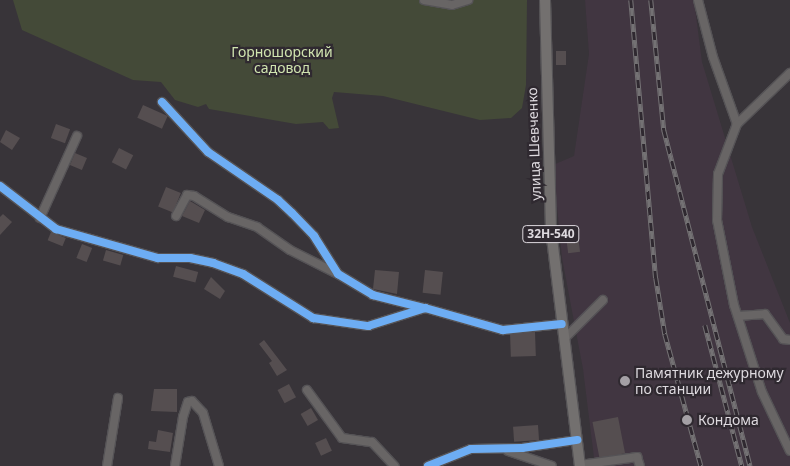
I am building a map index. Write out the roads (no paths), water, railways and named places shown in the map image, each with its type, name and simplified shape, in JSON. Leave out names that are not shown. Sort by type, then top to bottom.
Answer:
[{"type":"main road","name":"улица Шевченко","points":[[545,0],[551,230],[580,465]]},
{"type":"street","points":[[424,0],[452,5],[468,0]]},
{"type":"street","points":[[698,0],[713,57],[737,124]]},
{"type":"street","points":[[790,73],[737,124],[718,174],[717,220],[738,316],[762,392],[790,451]]},
{"type":"street","points":[[162,102],[208,152],[278,200],[292,213],[314,236],[338,274]]},
{"type":"street","points":[[40,218],[77,136]]},
{"type":"street","points":[[0,186],[56,229],[158,258],[190,258],[242,274],[313,318],[368,326],[425,308]]},
{"type":"street","points":[[176,216],[187,194],[194,196],[338,274],[373,295],[503,330],[562,324]]},
{"type":"street","points":[[564,339],[603,300]]},
{"type":"street","points":[[738,316],[765,314],[783,338],[790,340]]},
{"type":"street","points":[[307,390],[342,438],[372,442],[394,466]]},
{"type":"street","points":[[107,466],[118,398]]},
{"type":"street","points":[[175,466],[183,417],[188,402],[196,402],[213,440],[219,466]]},
{"type":"street","points":[[428,466],[471,449],[522,448],[577,440]]},
{"type":"street","points":[[499,448],[552,466]]},
{"type":"street","points":[[580,465],[637,457],[640,466]]},
{"type":"railway","points":[[631,0],[656,278],[665,334],[701,466]]},
{"type":"railway","points":[[651,0],[664,130],[750,466]]},
{"type":"railway","points":[[705,325],[742,466]]},
{"type":"place","name":"Памятник дежурному по станции","points":[[625,381]]},
{"type":"place","name":"Кондома","points":[[687,420]]},
{"type":"park label","name":"Горношорский садовод","points":[[282,60]]}]
